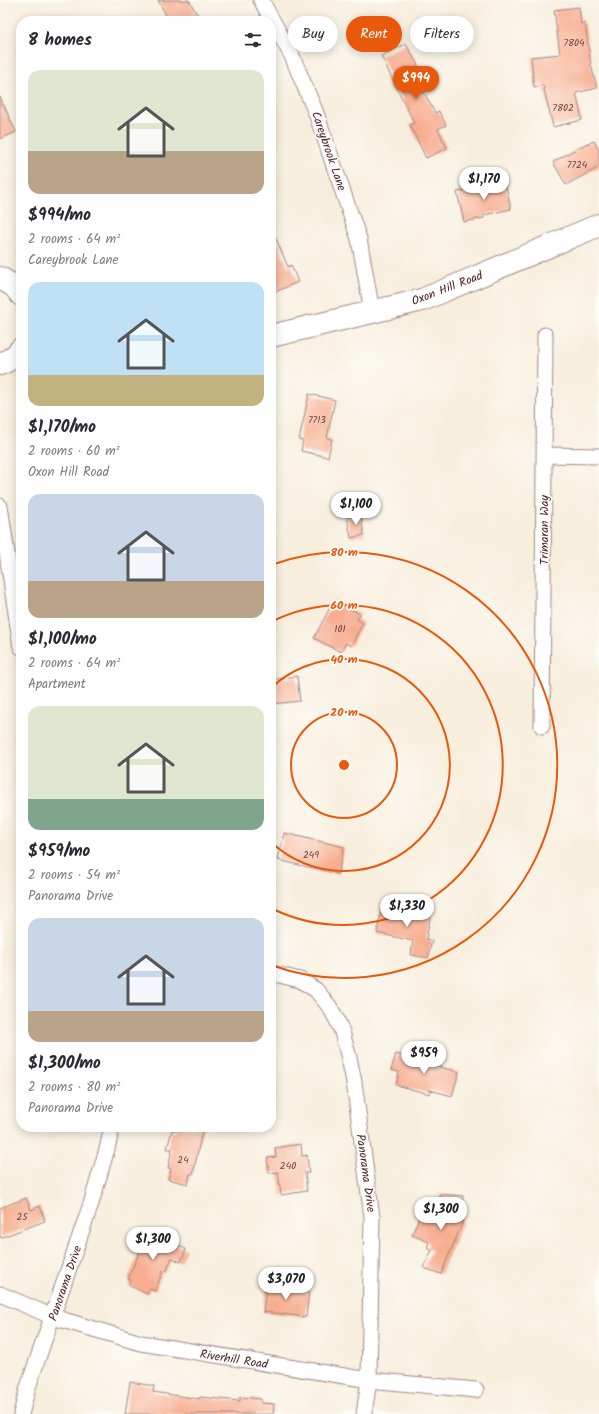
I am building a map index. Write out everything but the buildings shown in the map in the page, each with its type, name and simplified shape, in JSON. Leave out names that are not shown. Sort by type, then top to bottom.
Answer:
[{"type":"main road","name":"Oxon Hill Road","points":[[276,335],[422,300],[598,225]]},
{"type":"main road","points":[[0,278],[16,289]]},
{"type":"street","name":"Careybrook Lane","points":[[261,0],[270,16]]},
{"type":"street","name":"Careybrook Lane","points":[[276,27],[292,56],[319,120],[359,239],[372,311]]},
{"type":"street","name":"Trimaran Way","points":[[542,726],[545,335]]},
{"type":"street","points":[[544,455],[599,456]]},
{"type":"street","points":[[0,506],[16,613]]},
{"type":"street","name":"Panorama Drive","points":[[276,974],[300,980],[316,990],[329,1006],[342,1032],[354,1082],[372,1216],[369,1380],[364,1414]]},
{"type":"street","name":"Panorama Drive","points":[[21,1414],[28,1387],[54,1317],[91,1204],[111,1132]]},
{"type":"street","name":"Riverhill Road","points":[[0,1294],[54,1317],[141,1343],[369,1380],[476,1390]]}]
